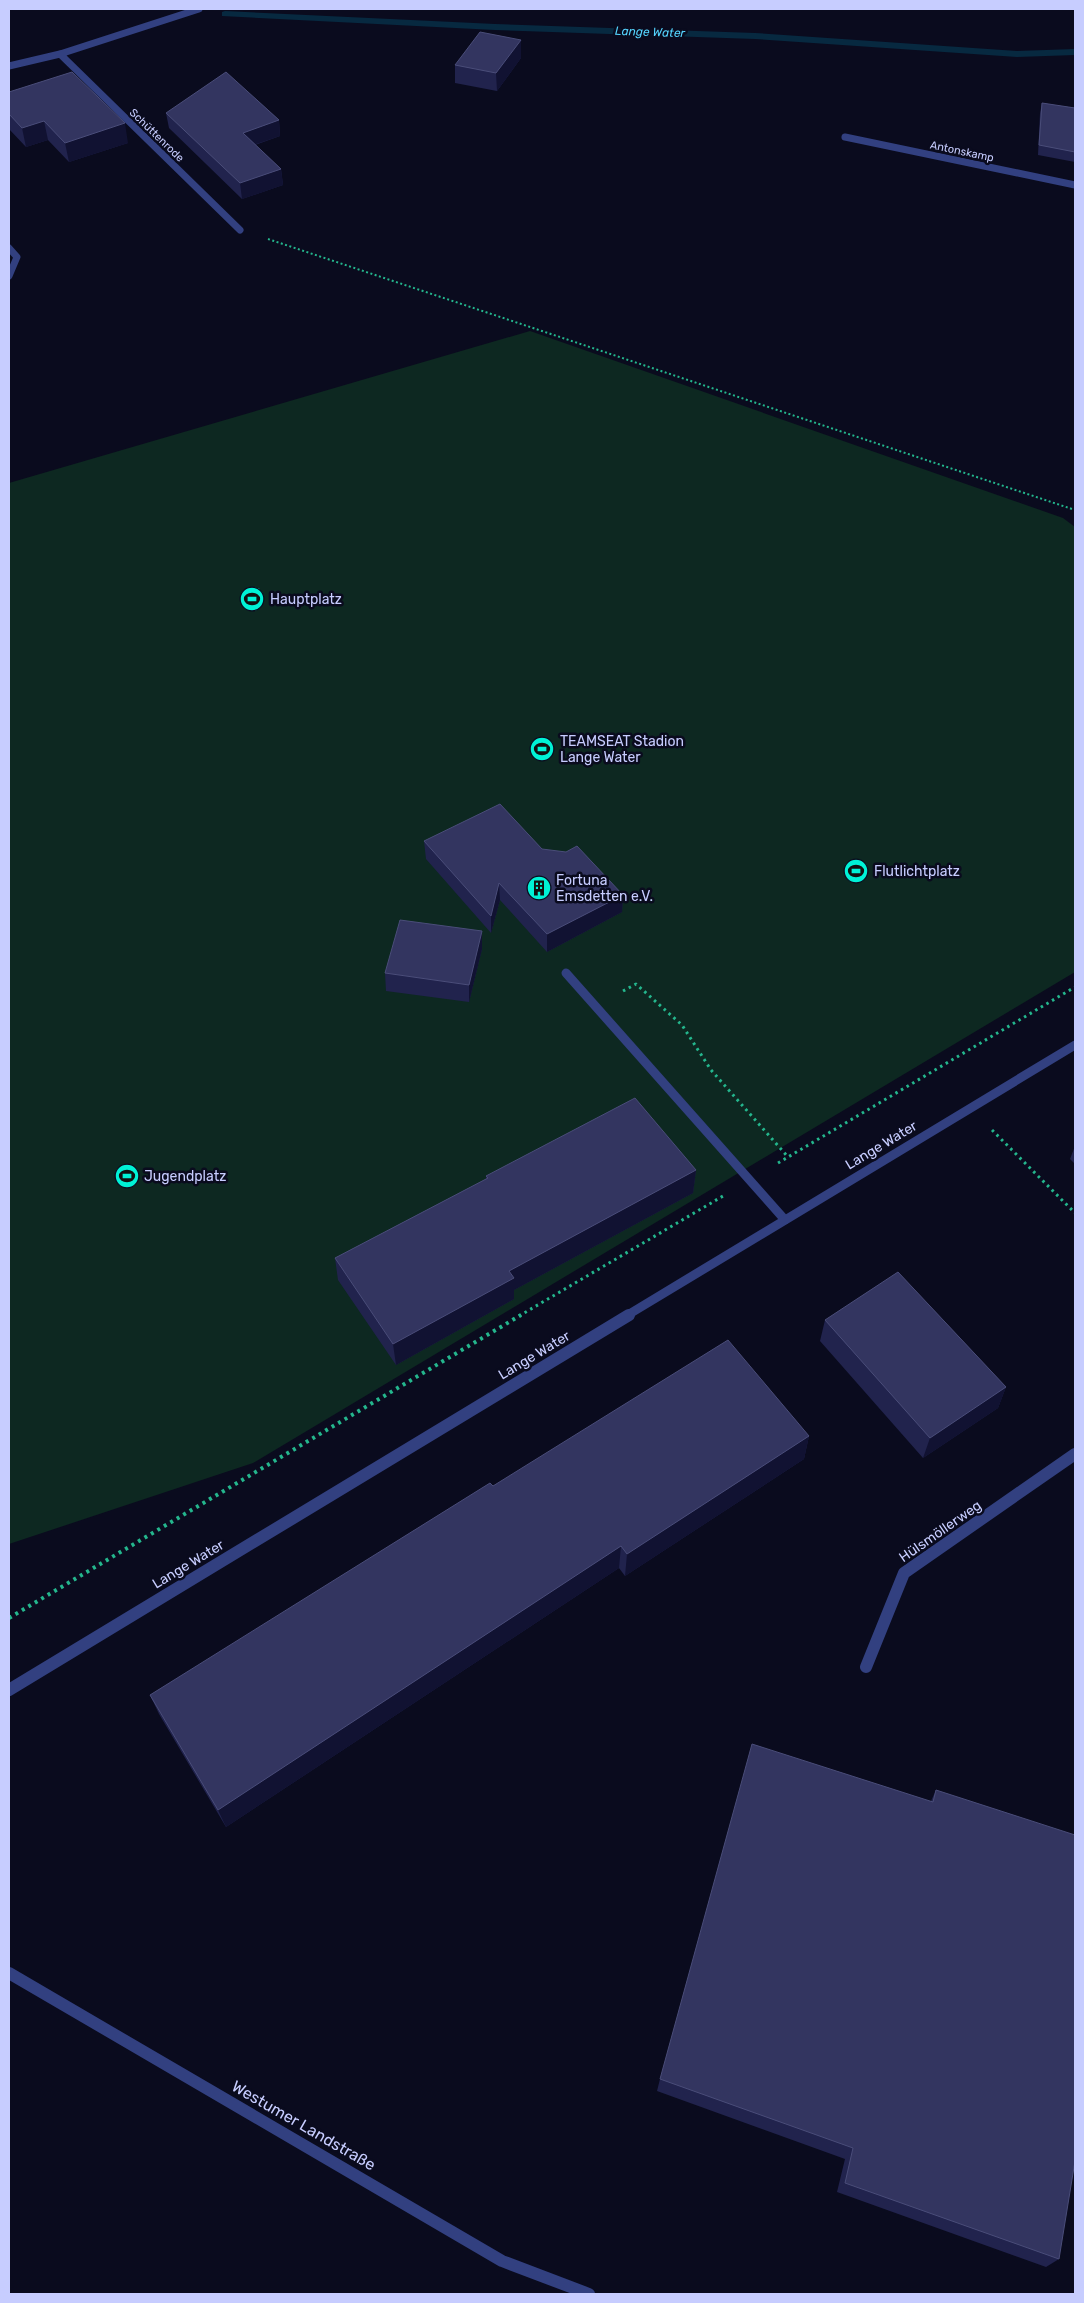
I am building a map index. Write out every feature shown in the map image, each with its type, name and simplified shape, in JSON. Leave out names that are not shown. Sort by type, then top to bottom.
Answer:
[{"type":"street","points":[[9,66],[60,54],[199,9]]},
{"type":"street","name":"Schüttenrode","points":[[60,54],[240,230]]},
{"type":"street","name":"Antonskamp","points":[[845,137],[1075,185]]},
{"type":"street","points":[[9,248],[17,258],[9,276]]},
{"type":"street","points":[[566,973],[785,1220]]},
{"type":"street","name":"Lange Water","points":[[9,1690],[1075,1045]]},
{"type":"street","name":"Hülsmöllerweg","points":[[866,1667],[904,1573],[1075,1454]]},
{"type":"street","name":"Westumer Landstraße","points":[[9,1973],[502,2261],[589,2294]]},
{"type":"path","points":[[240,230],[1075,510]]},
{"type":"path","points":[[596,1007],[636,984],[682,1025],[711,1070],[788,1157]]},
{"type":"path","points":[[9,1618],[1075,987]]},
{"type":"path","points":[[970,1108],[1075,1213]]},
{"type":"green space","name":"TEAMSEAT Stadion Lange Water","points":[[530,331],[1063,518],[1075,527],[1075,972],[253,1463],[9,1544],[9,483]]},
{"type":"building","points":[[480,32],[521,40],[496,73],[455,65]]},
{"type":"building","points":[[72,72],[125,123],[65,143],[44,121],[22,128],[9,114],[9,92]]},
{"type":"building","points":[[226,72],[279,120],[243,133],[281,169],[240,183],[166,113]]},
{"type":"building","points":[[1042,103],[1075,108],[1075,152],[1039,145]]},
{"type":"building","name":"Fortuna Emsdetten e.V.","points":[[500,804],[542,849],[566,852],[577,846],[623,895],[547,934],[499,883],[491,916],[424,841]]},
{"type":"building","points":[[400,920],[482,931],[469,985],[385,973]]},
{"type":"building","points":[[635,1098],[696,1170],[509,1271],[514,1278],[393,1344],[335,1258]]},
{"type":"building","points":[[898,1272],[1006,1387],[930,1438],[825,1320]]},
{"type":"building","points":[[728,1340],[809,1436],[627,1554],[621,1546],[218,1810],[150,1695],[490,1483],[493,1486]]},
{"type":"building","points":[[752,1744],[933,1802],[936,1790],[1075,1835],[1075,2161],[1059,2259],[845,2183],[853,2148],[660,2079]]},
{"type":"waterway","name":"Lange Water","points":[[225,14],[495,27],[755,36],[1017,54],[1075,52]]},
{"type":"place","name":"Hauptplatz","points":[[252,599]]},
{"type":"place","name":"TEAMSEAT Stadion Lange Water","points":[[542,749]]},
{"type":"place","name":"Flutlichtplatz","points":[[856,871]]},
{"type":"place","name":"Fortuna Emsdetten e.V.","points":[[539,888]]},
{"type":"place","name":"Jugendplatz","points":[[127,1176]]}]
